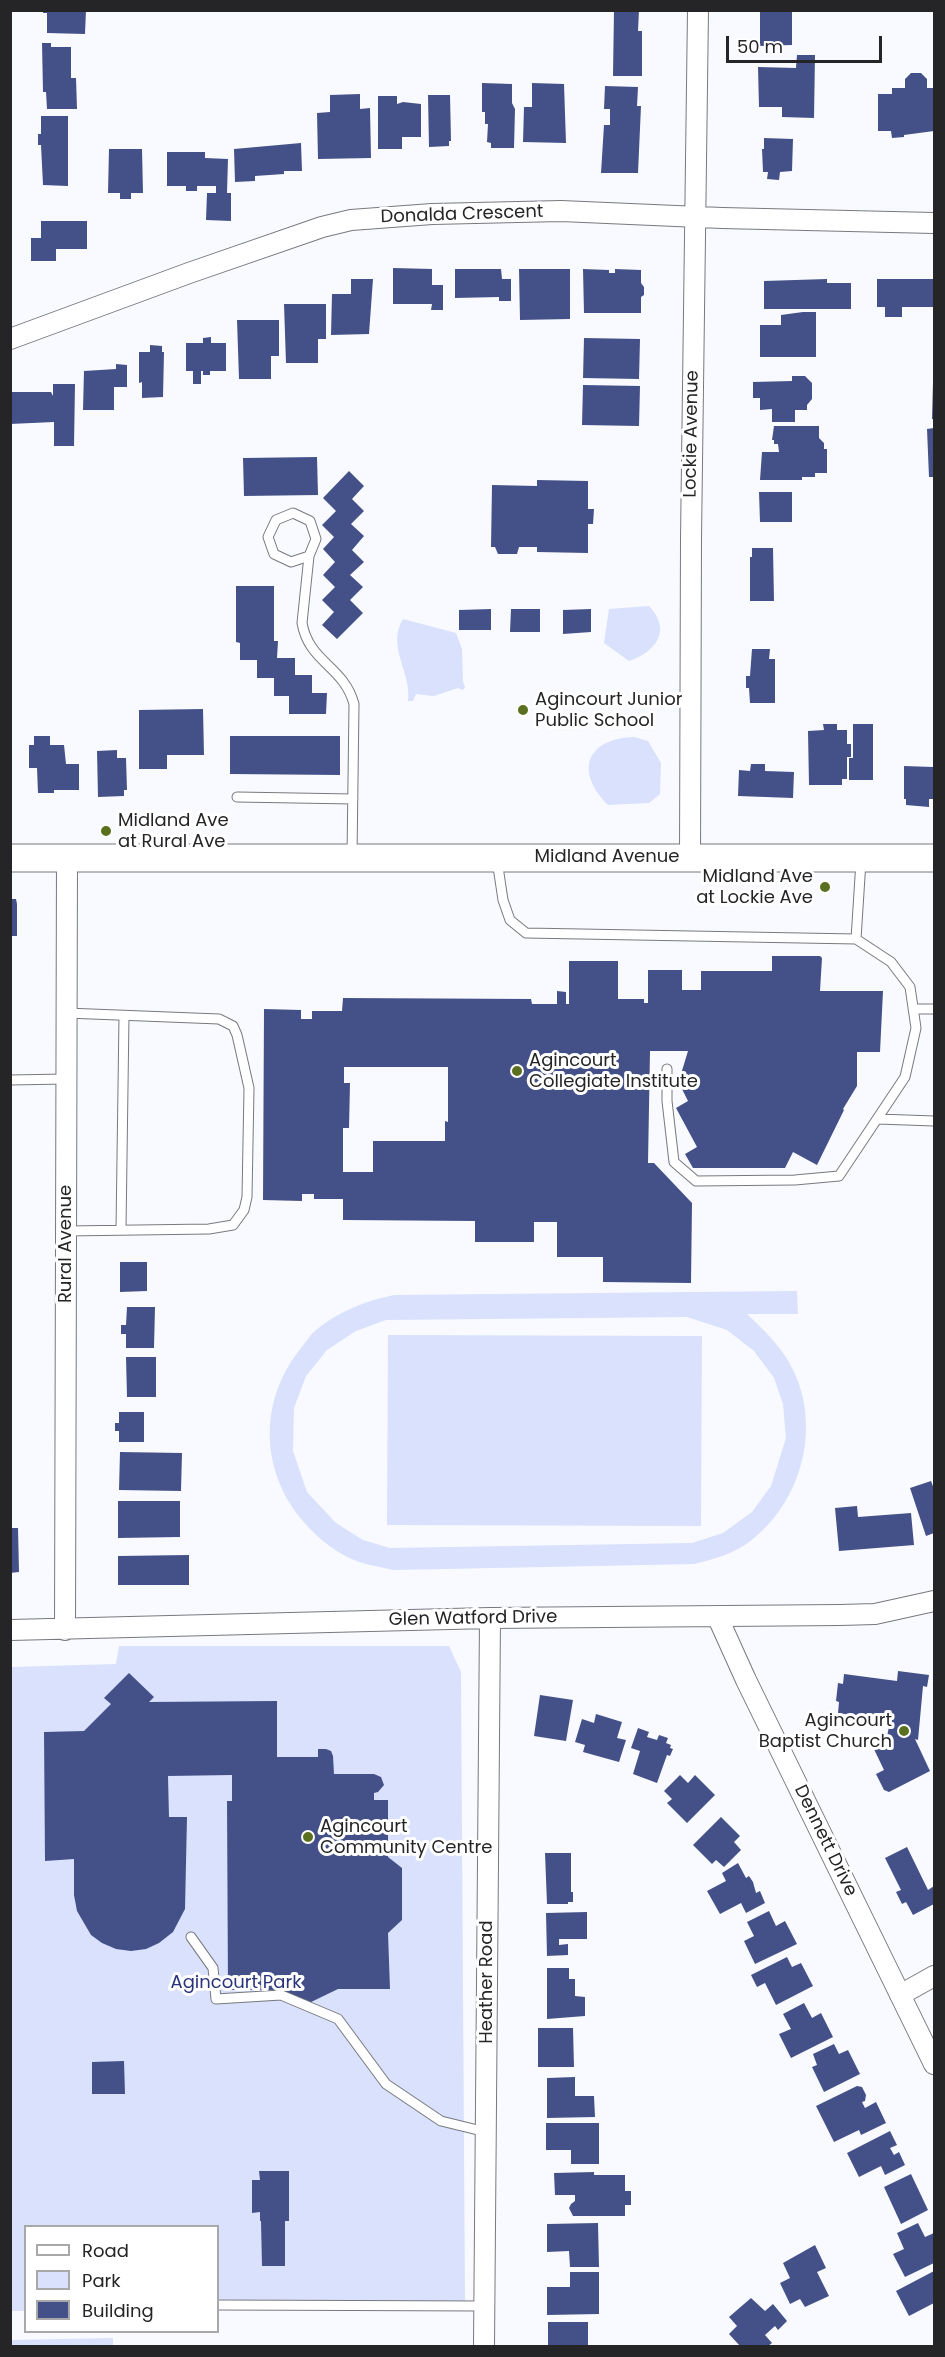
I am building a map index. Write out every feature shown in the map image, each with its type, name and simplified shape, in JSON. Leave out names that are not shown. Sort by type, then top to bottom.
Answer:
[{"type":"main road","name":"Midland Avenue","points":[[10,858],[934,858]]},
{"type":"street","name":"Lockie Avenue","points":[[690,857],[694,216],[698,10]]},
{"type":"street","name":"Donalda Crescent","points":[[10,339],[189,273],[351,220],[432,214],[561,211],[934,223]]},
{"type":"street","name":"Rural Avenue","points":[[65,1630],[67,859]]},
{"type":"street","name":"Glen Watford Drive","points":[[10,1630],[490,1618],[718,1618],[875,1614],[934,1601]]},
{"type":"street","name":"Heather Road","points":[[484,2346],[490,1618]]},
{"type":"street","name":"Dennett Drive","points":[[718,1618],[746,1680],[934,2064]]},
{"type":"street","points":[[900,1995],[934,1976]]},
{"type":"lane","points":[[309,556],[291,562],[274,554],[268,537],[276,520],[293,513],[310,521],[316,539],[309,556],[302,623],[307,644],[350,689],[354,713],[352,858]]},
{"type":"lane","points":[[237,797],[353,799]]},
{"type":"lane","points":[[497,858],[503,900],[510,920],[526,933],[856,939],[891,962],[910,987],[916,1028],[904,1077],[839,1176],[795,1180],[696,1181],[674,1162],[667,1101],[667,1070]]},
{"type":"lane","points":[[856,939],[861,858]]},
{"type":"lane","points":[[913,1009],[934,1009]]},
{"type":"lane","points":[[66,1013],[219,1019],[233,1026],[237,1035],[249,1088],[247,1197],[244,1210],[233,1225],[209,1229],[66,1231]]},
{"type":"lane","points":[[121,1229],[124,1016]]},
{"type":"lane","points":[[10,1080],[66,1079]]},
{"type":"lane","points":[[878,1119],[934,1121]]},
{"type":"lane","points":[[191,1937],[213,1968],[216,1999],[281,1995],[338,2019],[386,2084],[441,2121],[486,2132]]},
{"type":"lane","points":[[219,2305],[484,2306]]},
{"type":"green space","points":[[649,606],[659,623],[658,639],[647,652],[629,661],[604,643],[609,609]]},
{"type":"green space","points":[[403,619],[456,633],[462,649],[465,687],[463,690],[458,688],[434,696],[416,694],[413,701],[408,701],[407,680],[397,639],[398,629]]},
{"type":"green space","points":[[634,737],[648,741],[661,763],[660,794],[649,803],[608,805],[591,781],[590,759],[605,744],[617,739]]},
{"type":"green space","points":[[797,1291],[798,1314],[747,1314],[768,1334],[786,1357],[795,1374],[802,1396],[806,1418],[805,1441],[794,1485],[770,1523],[753,1539],[732,1552],[694,1564],[394,1570],[354,1560],[331,1547],[310,1529],[285,1495],[276,1474],[271,1453],[272,1409],[278,1388],[288,1367],[314,1332],[334,1317],[353,1308],[394,1295]],"holes":[[[687,1317],[727,1330],[754,1351],[774,1378],[783,1404],[786,1438],[771,1486],[752,1512],[723,1533],[692,1543],[390,1548],[363,1540],[336,1523],[307,1492],[293,1451],[294,1408],[306,1376],[327,1350],[356,1331],[386,1320]]]},
{"type":"green space","points":[[388,1335],[702,1336],[701,1526],[387,1525]]},
{"type":"green space","name":"Agincourt Park","points":[[119,1646],[449,1646],[461,1672],[465,2306],[219,2309],[219,2225],[24,2225],[24,2311],[11,2311],[11,1667],[116,1664]]},
{"type":"green space","points":[[113,2338],[113,2346],[11,2346],[11,2340]]},
{"type":"building","points":[[43,10],[86,10],[85,34],[47,33],[47,13],[43,13]]},
{"type":"building","points":[[614,10],[639,10],[638,31],[642,31],[642,76],[613,76]]},
{"type":"building","points":[[760,10],[792,10],[792,45],[760,46]]},
{"type":"building","points":[[42,43],[51,43],[51,47],[71,47],[71,78],[76,78],[77,109],[47,109],[46,92],[43,92]]},
{"type":"building","points":[[797,55],[815,55],[814,118],[782,117],[782,107],[759,107],[758,67],[796,68]]},
{"type":"building","points":[[911,73],[921,73],[927,79],[927,88],[934,88],[934,131],[892,138],[891,131],[878,131],[878,94],[892,94],[892,88],[905,88],[905,79]]},
{"type":"building","points":[[482,83],[512,84],[512,103],[515,109],[514,148],[491,148],[491,143],[487,142],[488,124],[485,124],[485,112],[482,112]]},
{"type":"building","points":[[532,83],[564,84],[566,143],[523,142],[524,107],[532,107]]},
{"type":"building","points":[[605,86],[638,87],[637,106],[641,106],[638,173],[601,173],[604,125],[610,125],[610,109],[604,109]]},
{"type":"building","points":[[360,94],[360,109],[370,108],[371,158],[318,159],[317,113],[330,112],[330,95]]},
{"type":"building","points":[[428,95],[450,95],[451,141],[449,141],[449,146],[429,147]]},
{"type":"building","points":[[378,96],[397,96],[397,104],[403,102],[421,104],[421,137],[402,137],[402,149],[378,149]]},
{"type":"building","points":[[41,116],[68,116],[68,186],[43,185],[41,145],[38,145],[38,134],[41,134]]},
{"type":"building","points":[[764,138],[793,139],[792,171],[780,172],[779,180],[767,179],[768,172],[763,172]]},
{"type":"building","points":[[301,143],[302,171],[284,171],[284,174],[255,176],[255,181],[235,182],[234,149]]},
{"type":"building","points":[[109,149],[142,149],[143,193],[131,193],[131,199],[120,199],[120,193],[108,193]]},
{"type":"building","points":[[167,152],[205,152],[205,158],[228,159],[227,193],[231,193],[231,221],[206,220],[207,193],[216,193],[216,186],[197,186],[197,191],[186,191],[186,186],[167,186]]},
{"type":"building","points":[[41,221],[87,221],[87,249],[56,249],[56,261],[31,261],[31,238],[41,238]]},
{"type":"building","points":[[393,268],[432,269],[432,285],[443,285],[443,310],[431,310],[432,304],[393,304]]},
{"type":"building","points":[[455,269],[501,269],[502,279],[511,279],[511,301],[499,301],[499,297],[455,298]]},
{"type":"building","points":[[519,269],[570,269],[570,319],[520,320]]},
{"type":"building","points":[[583,269],[609,270],[609,273],[615,273],[615,269],[641,270],[644,295],[641,297],[641,313],[584,313]]},
{"type":"building","points":[[351,279],[373,279],[369,334],[331,335],[332,294],[351,294]]},
{"type":"building","points":[[827,279],[827,283],[851,283],[851,309],[764,309],[764,281]]},
{"type":"building","points":[[877,279],[934,279],[934,307],[902,307],[902,317],[885,317],[885,307],[877,307]]},
{"type":"building","points":[[284,304],[326,304],[326,339],[318,339],[318,363],[286,363]]},
{"type":"building","points":[[816,312],[816,357],[760,357],[760,325],[781,325],[781,315]]},
{"type":"building","points":[[237,320],[279,320],[279,356],[271,356],[271,379],[239,379]]},
{"type":"building","points":[[211,337],[211,343],[226,343],[226,371],[210,371],[210,375],[203,375],[201,371],[201,384],[193,384],[193,371],[186,371],[186,343],[203,343],[203,338]]},
{"type":"building","points":[[584,338],[640,339],[639,379],[583,378]]},
{"type":"building","points":[[150,345],[162,346],[162,352],[164,352],[163,397],[142,398],[142,382],[139,383],[139,352],[150,352]]},
{"type":"building","points":[[116,364],[127,365],[127,387],[114,387],[114,410],[83,410],[84,371],[116,369]]},
{"type":"building","points":[[792,376],[805,376],[812,383],[812,399],[807,405],[807,410],[795,410],[795,422],[772,422],[772,409],[760,410],[760,398],[753,398],[753,382],[792,381]]},
{"type":"building","points":[[933,382],[934,419],[932,419]]},
{"type":"building","points":[[53,384],[75,384],[74,446],[54,446],[54,422],[10,424],[10,392],[51,392],[53,396]]},
{"type":"building","points":[[583,385],[640,386],[639,426],[582,425]]},
{"type":"building","points":[[774,426],[819,426],[819,438],[824,443],[824,449],[827,449],[827,473],[815,473],[815,477],[802,477],[802,480],[760,480],[762,452],[779,452],[778,444],[774,444],[772,440]]},
{"type":"building","points":[[934,428],[934,477],[929,477],[927,429]]},
{"type":"building","points":[[317,457],[318,495],[244,496],[243,458]]},
{"type":"building","points":[[349,471],[364,486],[352,499],[364,511],[351,524],[364,536],[352,550],[364,562],[350,575],[363,587],[350,600],[363,613],[337,639],[322,625],[334,612],[322,600],[335,587],[323,575],[335,562],[323,549],[334,537],[322,525],[336,511],[323,498]]},
{"type":"building","points":[[537,480],[588,481],[588,509],[594,509],[593,524],[588,524],[588,553],[537,552],[537,547],[519,547],[517,554],[498,554],[495,547],[491,547],[492,485],[537,486]]},
{"type":"building","points":[[759,492],[792,492],[792,522],[760,522]]},
{"type":"building","points":[[752,548],[773,548],[774,601],[750,601]]},
{"type":"building","points":[[236,586],[274,586],[274,641],[278,641],[277,658],[295,658],[295,675],[312,675],[312,693],[327,693],[326,714],[289,714],[289,696],[274,696],[274,678],[257,678],[257,660],[240,660],[240,643],[236,642]]},
{"type":"building","points":[[491,609],[491,630],[459,630],[459,610]]},
{"type":"building","points":[[511,609],[540,609],[540,632],[510,632]]},
{"type":"building","points":[[591,609],[591,632],[563,634],[563,610]]},
{"type":"building","points":[[752,649],[770,649],[769,659],[775,659],[775,703],[750,703],[746,676],[750,676]]},
{"type":"building","points":[[203,709],[204,755],[167,755],[167,769],[139,769],[139,710]]},
{"type":"building","points":[[823,724],[837,724],[837,730],[847,730],[847,744],[851,744],[851,757],[847,757],[847,779],[842,779],[842,785],[809,785],[808,731],[824,730]]},
{"type":"building","points":[[853,724],[873,724],[873,780],[849,780],[849,758],[853,758]]},
{"type":"building","points":[[34,736],[50,736],[50,745],[64,745],[66,764],[79,764],[79,790],[54,790],[54,793],[38,793],[37,768],[29,768],[29,745],[34,745]]},
{"type":"building","points":[[230,736],[340,736],[340,775],[230,774]]},
{"type":"building","points":[[117,750],[117,758],[126,758],[127,790],[124,790],[124,796],[98,797],[97,751]]},
{"type":"building","points":[[751,764],[765,764],[765,771],[794,772],[793,798],[738,796],[739,770],[750,771]]},
{"type":"building","points":[[904,766],[933,767],[933,799],[929,799],[929,807],[906,805]]},
{"type":"building","points":[[10,899],[16,899],[17,904],[17,936],[10,936]]},
{"type":"building","points":[[772,956],[820,956],[822,958],[820,991],[883,991],[880,1052],[857,1052],[857,1086],[843,1109],[817,1165],[793,1152],[785,1168],[693,1168],[685,1154],[697,1147],[676,1108],[688,1101],[681,1087],[678,1087],[678,1074],[681,1074],[688,1051],[650,1051],[648,1163],[654,1163],[692,1203],[691,1283],[603,1282],[603,1257],[557,1257],[557,1222],[534,1222],[534,1242],[475,1242],[475,1221],[343,1220],[343,1199],[314,1199],[314,1194],[302,1194],[302,1201],[263,1200],[264,1009],[301,1010],[301,1019],[312,1019],[312,1011],[342,1011],[343,998],[531,999],[532,1004],[557,1004],[557,991],[566,992],[566,1004],[569,1004],[569,961],[618,961],[618,999],[644,999],[644,1003],[648,1003],[648,970],[682,970],[682,990],[701,990],[701,971],[772,971]],"holes":[[[344,1067],[448,1067],[448,1122],[445,1121],[445,1141],[373,1141],[373,1172],[343,1172],[343,1128],[349,1128],[350,1083],[344,1083]]]},
{"type":"building","points":[[120,1262],[147,1262],[147,1291],[120,1292]]},
{"type":"building","points":[[127,1307],[155,1307],[154,1348],[126,1348],[126,1334],[121,1334],[121,1325],[126,1325]]},
{"type":"building","points":[[126,1357],[156,1357],[156,1397],[127,1397]]},
{"type":"building","points":[[119,1412],[144,1412],[144,1442],[119,1442],[119,1431],[115,1431],[115,1423],[119,1423]]},
{"type":"building","points":[[120,1452],[182,1453],[181,1491],[119,1490]]},
{"type":"building","points":[[931,1481],[934,1489],[934,1533],[926,1536],[910,1488]]},
{"type":"building","points":[[118,1501],[180,1501],[180,1537],[118,1538]]},
{"type":"building","points":[[857,1506],[858,1517],[911,1513],[914,1545],[839,1551],[835,1508]]},
{"type":"building","points":[[10,1528],[18,1528],[19,1572],[10,1573]]},
{"type":"building","points":[[189,1555],[189,1585],[118,1585],[118,1556]]},
{"type":"building","name":"Agincourt Baptist Church","points":[[898,1671],[929,1675],[927,1687],[923,1686],[918,1740],[915,1739],[930,1771],[889,1792],[884,1790],[876,1774],[884,1770],[872,1745],[887,1737],[890,1721],[838,1713],[839,1702],[836,1701],[838,1683],[843,1684],[844,1674],[897,1681]]},
{"type":"building","name":"Agincourt Community Centre","points":[[129,1673],[154,1697],[149,1702],[277,1701],[277,1757],[318,1757],[318,1749],[326,1749],[331,1751],[333,1756],[334,1774],[374,1774],[381,1777],[384,1785],[374,1793],[374,1800],[388,1800],[388,1857],[402,1868],[402,1920],[388,1933],[390,1989],[338,1989],[309,2003],[279,1990],[228,1990],[227,1801],[232,1801],[232,1775],[168,1776],[169,1817],[187,1817],[185,1909],[173,1932],[159,1943],[146,1949],[131,1951],[116,1949],[91,1935],[77,1911],[74,1895],[74,1859],[45,1861],[44,1732],[84,1731],[111,1704],[104,1698]]},
{"type":"building","points":[[540,1695],[573,1700],[566,1741],[534,1736]]},
{"type":"building","points":[[596,1714],[622,1722],[617,1738],[626,1740],[619,1762],[583,1752],[585,1745],[575,1742],[582,1719],[594,1723]]},
{"type":"building","points":[[638,1728],[649,1732],[647,1737],[657,1740],[659,1735],[668,1738],[666,1743],[673,1749],[670,1756],[667,1755],[657,1783],[633,1774],[640,1751],[631,1748]]},
{"type":"building","points":[[680,1775],[688,1783],[695,1775],[715,1795],[687,1823],[667,1803],[672,1799],[664,1791]]},
{"type":"building","points":[[721,1817],[740,1836],[734,1842],[741,1850],[724,1867],[716,1860],[712,1864],[693,1845]]},
{"type":"building","points":[[907,1847],[928,1890],[934,1886],[934,1904],[913,1915],[906,1902],[902,1904],[896,1892],[901,1890],[885,1858]]},
{"type":"building","points":[[545,1853],[571,1853],[573,1902],[547,1904]]},
{"type":"building","points":[[738,1863],[746,1878],[749,1876],[753,1882],[756,1893],[760,1891],[765,1903],[746,1913],[741,1903],[720,1914],[707,1891],[726,1881],[722,1873]]},
{"type":"building","points":[[769,1911],[776,1926],[785,1921],[797,1944],[755,1964],[744,1941],[754,1936],[747,1922]]},
{"type":"building","points":[[587,1912],[587,1939],[559,1939],[559,1945],[568,1944],[568,1955],[547,1956],[546,1913]]},
{"type":"building","points":[[787,1957],[792,1967],[801,1963],[813,1986],[776,2005],[765,1983],[757,1987],[751,1975]]},
{"type":"building","points":[[547,1968],[569,1968],[569,1979],[575,1979],[575,1996],[585,1997],[585,2016],[547,2019]]},
{"type":"building","points":[[804,2003],[812,2018],[821,2013],[833,2037],[791,2058],[779,2034],[791,2029],[783,2014]]},
{"type":"building","points":[[538,2028],[573,2028],[574,2067],[538,2067]]},
{"type":"building","points":[[834,2044],[839,2054],[848,2050],[860,2074],[824,2092],[812,2067],[817,2065],[813,2054]]},
{"type":"building","points":[[124,2061],[125,2094],[92,2094],[92,2062]]},
{"type":"building","points":[[575,2077],[575,2096],[594,2096],[595,2117],[547,2118],[547,2078]]},
{"type":"building","points":[[857,2086],[862,2087],[866,2095],[865,2101],[862,2102],[865,2108],[876,2102],[886,2123],[861,2135],[859,2130],[834,2142],[816,2106]]},
{"type":"building","points":[[546,2123],[599,2123],[599,2164],[571,2164],[571,2150],[546,2150]]},
{"type":"building","points":[[890,2131],[897,2145],[890,2148],[894,2155],[899,2152],[905,2165],[885,2175],[881,2166],[859,2177],[847,2153]]},
{"type":"building","points":[[259,2171],[289,2171],[289,2221],[285,2221],[285,2266],[262,2266],[260,2212],[252,2213],[252,2180],[260,2180]]},
{"type":"building","points":[[594,2172],[594,2175],[625,2175],[625,2191],[631,2191],[631,2205],[625,2205],[625,2216],[573,2216],[569,2208],[575,2201],[575,2195],[555,2195],[554,2173]]},
{"type":"building","points":[[911,2174],[928,2210],[901,2224],[884,2187]]},
{"type":"building","points":[[598,2223],[599,2267],[570,2267],[569,2251],[547,2252],[547,2224]]},
{"type":"building","points":[[918,2223],[925,2237],[934,2233],[934,2263],[905,2277],[893,2254],[904,2249],[897,2233]]},
{"type":"building","points":[[815,2245],[826,2268],[817,2272],[829,2296],[805,2307],[800,2299],[790,2304],[780,2283],[790,2278],[783,2263]]},
{"type":"building","points":[[934,2271],[934,2303],[909,2316],[896,2291]]},
{"type":"building","points":[[570,2272],[599,2272],[599,2314],[547,2315],[547,2287],[570,2287]]},
{"type":"building","points":[[751,2298],[765,2311],[773,2304],[787,2321],[778,2330],[775,2326],[765,2335],[772,2343],[768,2346],[740,2346],[729,2334],[737,2326],[729,2317]]},
{"type":"building","points":[[548,2322],[588,2322],[588,2346],[548,2346]]},
{"type":"place","name":"Agincourt Junior Public School","points":[[523,710]]},
{"type":"place","name":"Midland Ave at Rural Ave","points":[[106,831]]},
{"type":"place","name":"Midland Ave at Lockie Ave","points":[[825,887]]},
{"type":"place","name":"Agincourt Collegiate Institute","points":[[517,1071]]},
{"type":"place","name":"Agincourt Baptist Church","points":[[904,1731]]},
{"type":"place","name":"Agincourt Community Centre","points":[[308,1837]]}]
